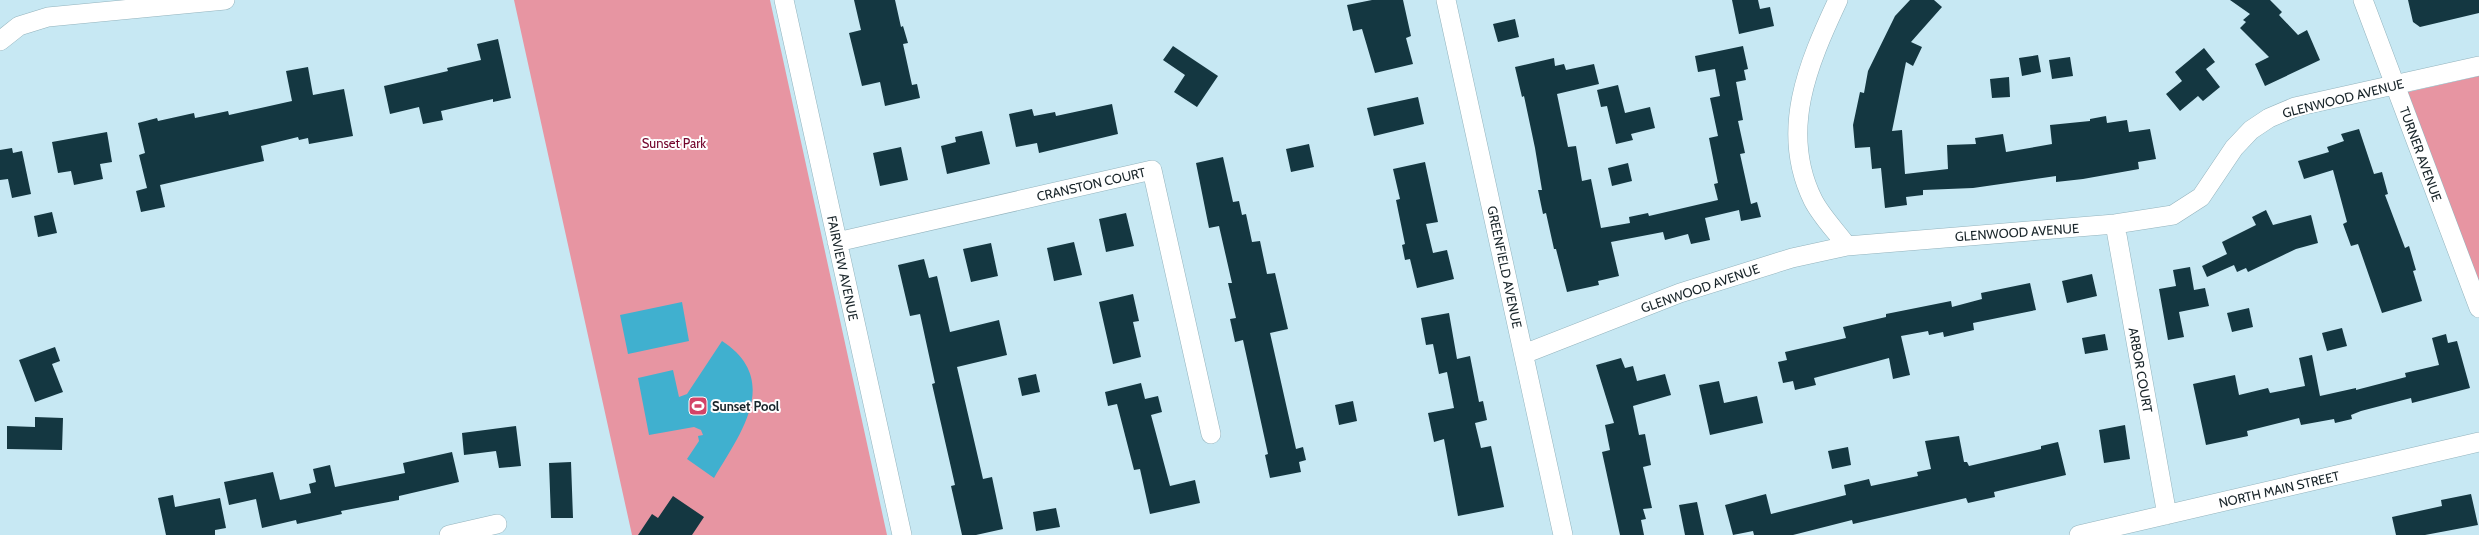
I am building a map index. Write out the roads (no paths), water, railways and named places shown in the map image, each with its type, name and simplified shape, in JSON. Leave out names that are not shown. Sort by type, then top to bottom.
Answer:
[{"type":"street","points":[[0,41],[20,26],[48,17],[225,0]]},
{"type":"street","name":"FAIRVIEW AVENUE","points":[[784,0],[837,242],[898,534]]},
{"type":"street","name":"GREENFIELD AVENUE","points":[[1446,0],[1563,535]]},
{"type":"street","points":[[1838,0],[1811,63],[1801,96],[1797,120],[1798,154],[1814,201],[1848,246]]},
{"type":"street","name":"TURNER AVENUE","points":[[2363,0],[2396,84],[2479,308]]},
{"type":"street","name":"GLENWOOD AVENUE","points":[[1524,354],[1680,293],[1792,258],[1848,246],[2115,224],[2173,215],[2201,197],[2234,148],[2251,130],[2269,118],[2295,107],[2479,66]]},
{"type":"street","name":"CRANSTON COURT","points":[[837,242],[1152,170],[1211,434]]},
{"type":"street","name":"ARBOR COURT","points":[[2115,224],[2167,515]]},
{"type":"street","name":"NORTH MAIN STREET","points":[[2079,535],[2479,442]]},
{"type":"street","points":[[449,535],[497,524]]},
{"type":"water","points":[[682,302],[689,341],[628,354],[620,315]]},
{"type":"water","name":"Sunset Pool","points":[[722,341],[740,356],[750,373],[753,390],[750,408],[744,426],[714,478],[687,459],[699,441],[698,436],[703,435],[701,430],[694,427],[649,435],[638,378],[673,370],[679,397],[687,394]]},
{"type":"place","name":"Sunset Pool","points":[[698,406]]},
{"type":"park label","name":"Sunset Park","points":[[674,143]]}]
